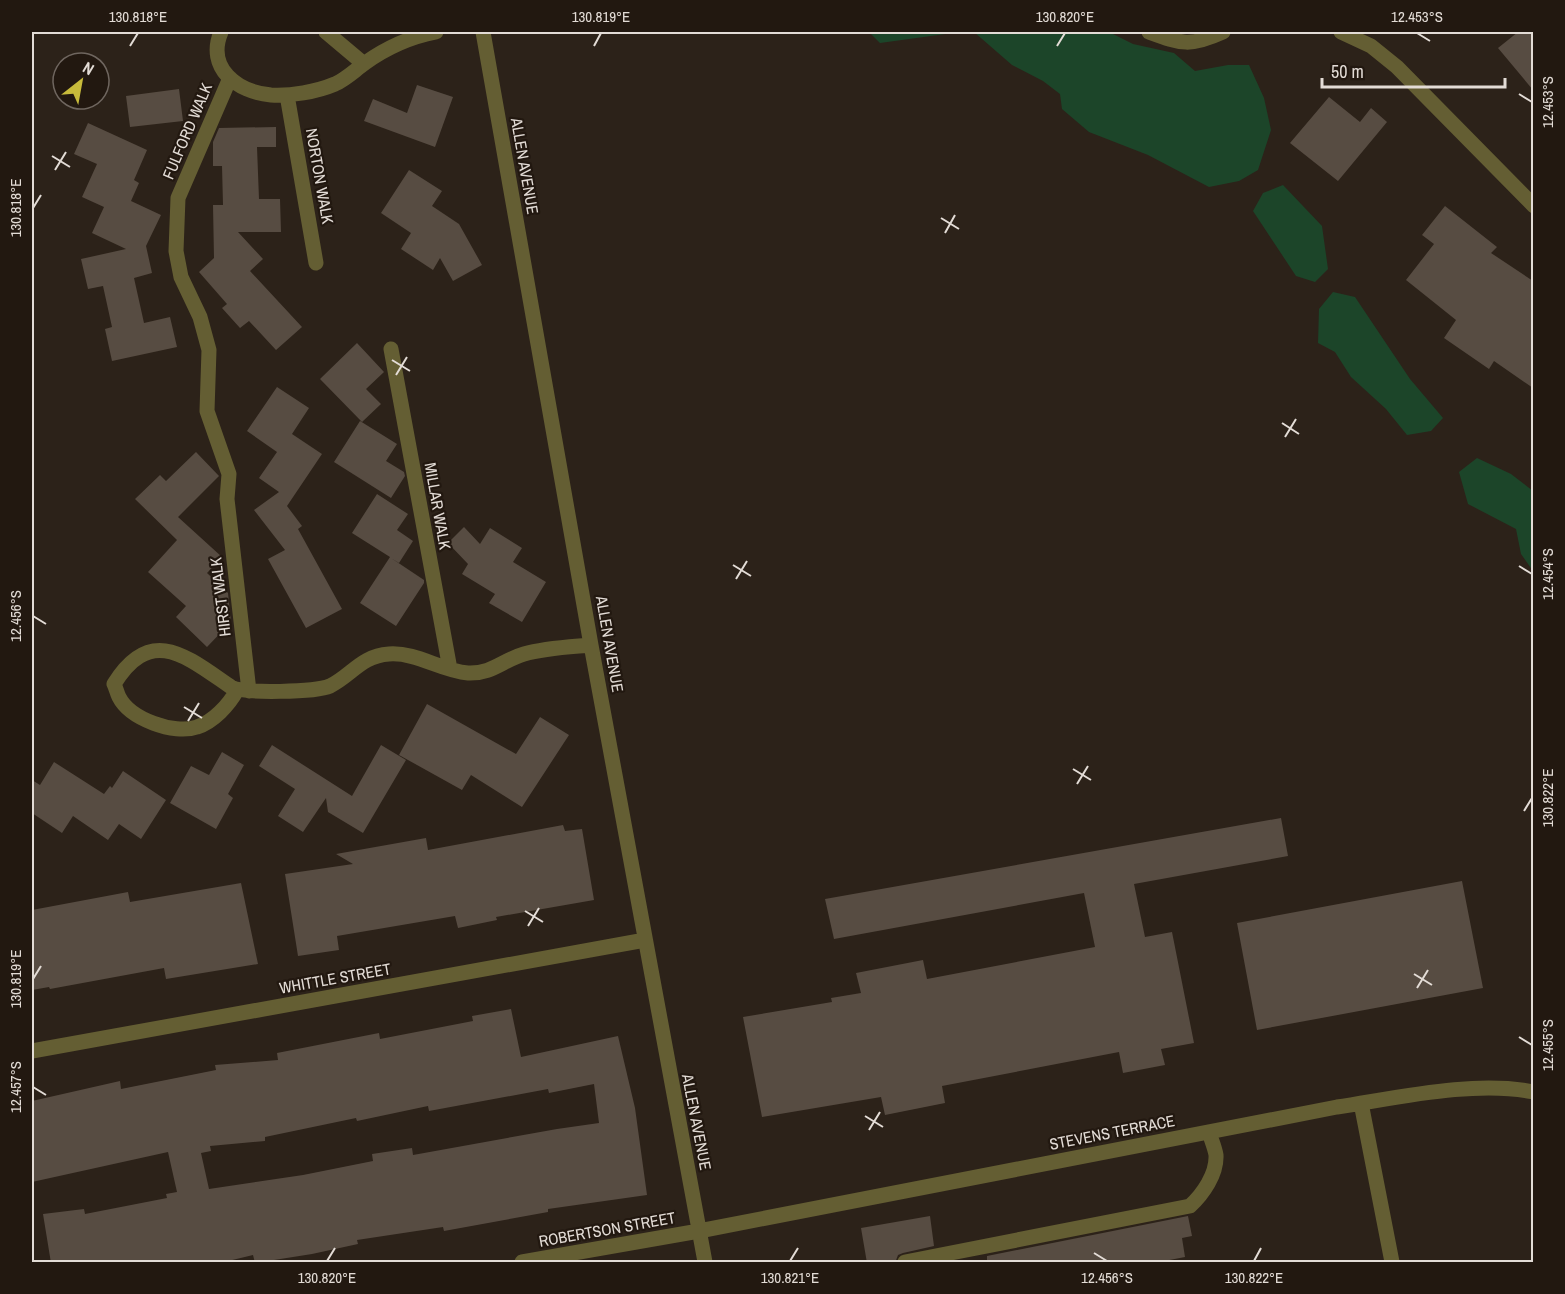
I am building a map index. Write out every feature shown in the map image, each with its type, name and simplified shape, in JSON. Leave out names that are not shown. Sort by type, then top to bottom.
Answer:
[{"type":"street","points":[[221,32],[216,48],[217,60],[222,70],[230,78],[240,85],[269,94],[287,95],[332,86],[404,41],[436,32]]},
{"type":"street","points":[[326,32],[364,64]]},
{"type":"street","name":"ALLEN AVENUE","points":[[483,32],[591,645],[705,1263]]},
{"type":"street","points":[[1149,32],[1187,43],[1208,40],[1223,32]]},
{"type":"street","points":[[1341,32],[1371,46],[1396,67],[1533,206]]},
{"type":"street","name":"FULFORD WALK","points":[[178,198],[230,78]]},
{"type":"street","name":"NORTON WALK","points":[[287,95],[316,263]]},
{"type":"street","name":"HIRST WALK","points":[[178,198],[176,250],[182,278],[200,316],[209,350],[207,411],[229,474],[227,499],[243,690]]},
{"type":"street","name":"MILLAR WALK","points":[[391,349],[450,669]]},
{"type":"street","points":[[243,690],[221,711],[200,726],[192,729],[166,728],[136,715],[119,699],[114,684],[124,667],[144,652],[159,649],[189,658],[243,690],[321,689],[337,681],[360,663],[375,656],[390,654],[419,658],[468,673],[488,671],[524,654],[591,645]]},
{"type":"street","name":"WHITTLE STREET","points":[[32,1051],[645,940]]},
{"type":"street","name":"STEVENS TERRACE","points":[[699,1231],[1361,1103],[1461,1090],[1533,1092]]},
{"type":"street","points":[[1361,1103],[1392,1263]]},
{"type":"street","points":[[906,1263],[1190,1206],[1205,1188],[1214,1167],[1216,1155],[1209,1132]]},
{"type":"street","name":"ROBERTSON STREET","points":[[522,1263],[699,1231]]},
{"type":"green space","points":[[869,32],[960,32],[880,43]]},
{"type":"green space","points":[[974,32],[1109,32],[1133,44],[1174,53],[1195,71],[1228,65],[1249,65],[1264,98],[1271,130],[1258,170],[1239,181],[1209,187],[1148,155],[1089,132],[1062,109],[1060,94],[1043,81],[1012,65]]},
{"type":"green space","points":[[1283,185],[1322,226],[1328,269],[1315,282],[1296,276],[1253,211],[1263,193]]},
{"type":"green space","points":[[1333,292],[1355,297],[1410,379],[1443,418],[1431,431],[1407,435],[1386,409],[1351,377],[1335,352],[1318,343],[1319,309]]},
{"type":"green space","points":[[1477,458],[1511,474],[1533,491],[1533,571],[1521,554],[1516,529],[1468,504],[1459,472]]},
{"type":"building","points":[[1518,32],[1533,32],[1533,90],[1498,48]]},
{"type":"building","points":[[417,85],[453,97],[435,147],[364,121],[373,99],[407,113]]},
{"type":"building","points":[[179,89],[183,121],[130,127],[126,96]]},
{"type":"building","points":[[1329,97],[1360,122],[1371,108],[1387,122],[1338,181],[1290,143]]},
{"type":"building","points":[[88,123],[147,150],[134,180],[139,183],[131,201],[161,215],[146,246],[152,273],[134,278],[144,323],[170,317],[177,347],[112,361],[105,329],[112,327],[103,286],[88,289],[81,259],[126,249],[92,233],[104,207],[82,197],[97,164],[74,154]]},
{"type":"building","points":[[276,127],[276,147],[257,147],[259,199],[280,199],[281,232],[238,232],[263,259],[250,271],[302,327],[276,350],[249,321],[240,328],[222,308],[227,304],[199,272],[214,258],[213,205],[223,205],[222,166],[213,166],[213,142],[219,128]]},
{"type":"building","points":[[409,170],[442,191],[432,206],[459,224],[482,265],[453,281],[440,258],[433,270],[401,249],[411,233],[381,213]]},
{"type":"building","points":[[1445,206],[1497,247],[1491,253],[1533,281],[1533,388],[1494,361],[1489,369],[1444,338],[1456,320],[1406,280],[1434,244],[1422,235]]},
{"type":"building","points":[[357,343],[384,372],[366,389],[381,404],[362,422],[320,379]]},
{"type":"building","points":[[277,387],[309,408],[292,434],[322,454],[287,506],[302,526],[298,529],[342,609],[306,628],[268,559],[285,550],[254,510],[279,492],[259,478],[277,452],[247,431]]},
{"type":"building","points":[[360,421],[397,444],[386,461],[404,472],[405,476],[391,498],[334,462]]},
{"type":"building","points":[[196,452],[219,476],[178,517],[222,557],[207,573],[228,593],[231,622],[207,647],[176,617],[186,606],[148,572],[177,540],[135,499],[160,475],[166,481]]},
{"type":"building","points":[[377,494],[408,514],[397,530],[413,541],[399,563],[391,558],[424,580],[396,626],[360,603],[390,557],[352,533]]},
{"type":"building","points":[[464,527],[480,544],[490,528],[522,548],[513,562],[546,582],[522,622],[489,603],[495,594],[462,574],[468,564],[448,543]]},
{"type":"building","points":[[427,704],[516,754],[540,717],[569,735],[522,807],[471,775],[462,790],[399,755]]},
{"type":"building","points":[[272,745],[352,796],[381,745],[406,760],[363,833],[328,812],[326,798],[303,832],[278,816],[295,789],[259,766]]},
{"type":"building","points":[[222,752],[244,765],[228,794],[233,798],[216,829],[170,803],[191,766],[209,775]]},
{"type":"building","points":[[54,762],[104,794],[110,786],[112,788],[123,771],[166,800],[141,839],[119,824],[108,840],[73,816],[62,833],[32,813],[32,780],[40,785]]},
{"type":"building","points":[[1281,818],[1288,856],[1134,884],[1145,937],[1172,932],[1194,1043],[1161,1049],[1165,1065],[1123,1073],[1119,1052],[942,1086],[945,1103],[885,1115],[881,1097],[762,1117],[743,1017],[832,1002],[831,998],[861,993],[856,973],[923,960],[927,979],[1095,947],[1084,893],[834,939],[825,899]]},
{"type":"building","points":[[563,825],[565,831],[582,829],[594,900],[496,917],[497,920],[458,928],[455,916],[337,936],[339,950],[298,956],[285,874],[353,864],[336,854],[426,838],[428,850]]},
{"type":"building","points":[[1462,881],[1483,988],[1257,1030],[1237,923]]},
{"type":"building","points":[[241,883],[258,964],[166,979],[164,968],[50,989],[49,987],[32,990],[32,910],[128,892],[130,902]]},
{"type":"building","points":[[511,1009],[521,1057],[618,1036],[635,1108],[647,1195],[548,1209],[548,1212],[444,1231],[443,1227],[357,1240],[358,1244],[255,1263],[253,1255],[220,1263],[51,1263],[43,1214],[84,1209],[85,1214],[167,1198],[166,1194],[177,1192],[168,1152],[32,1182],[32,1101],[120,1081],[121,1089],[216,1070],[215,1065],[278,1060],[277,1053],[379,1033],[380,1039],[473,1021],[472,1016]],"holes":[[[594,1084],[599,1123],[413,1155],[412,1148],[372,1154],[373,1161],[303,1175],[209,1189],[201,1153],[211,1151],[210,1146],[265,1141],[265,1137],[356,1118],[357,1121],[428,1106],[429,1111],[548,1089],[549,1093]]]},
{"type":"building","points":[[930,1216],[934,1246],[898,1255],[895,1263],[867,1263],[861,1228]]},
{"type":"building","points":[[1188,1216],[1192,1236],[1182,1238],[1185,1257],[1154,1263],[987,1263],[987,1256]]}]
